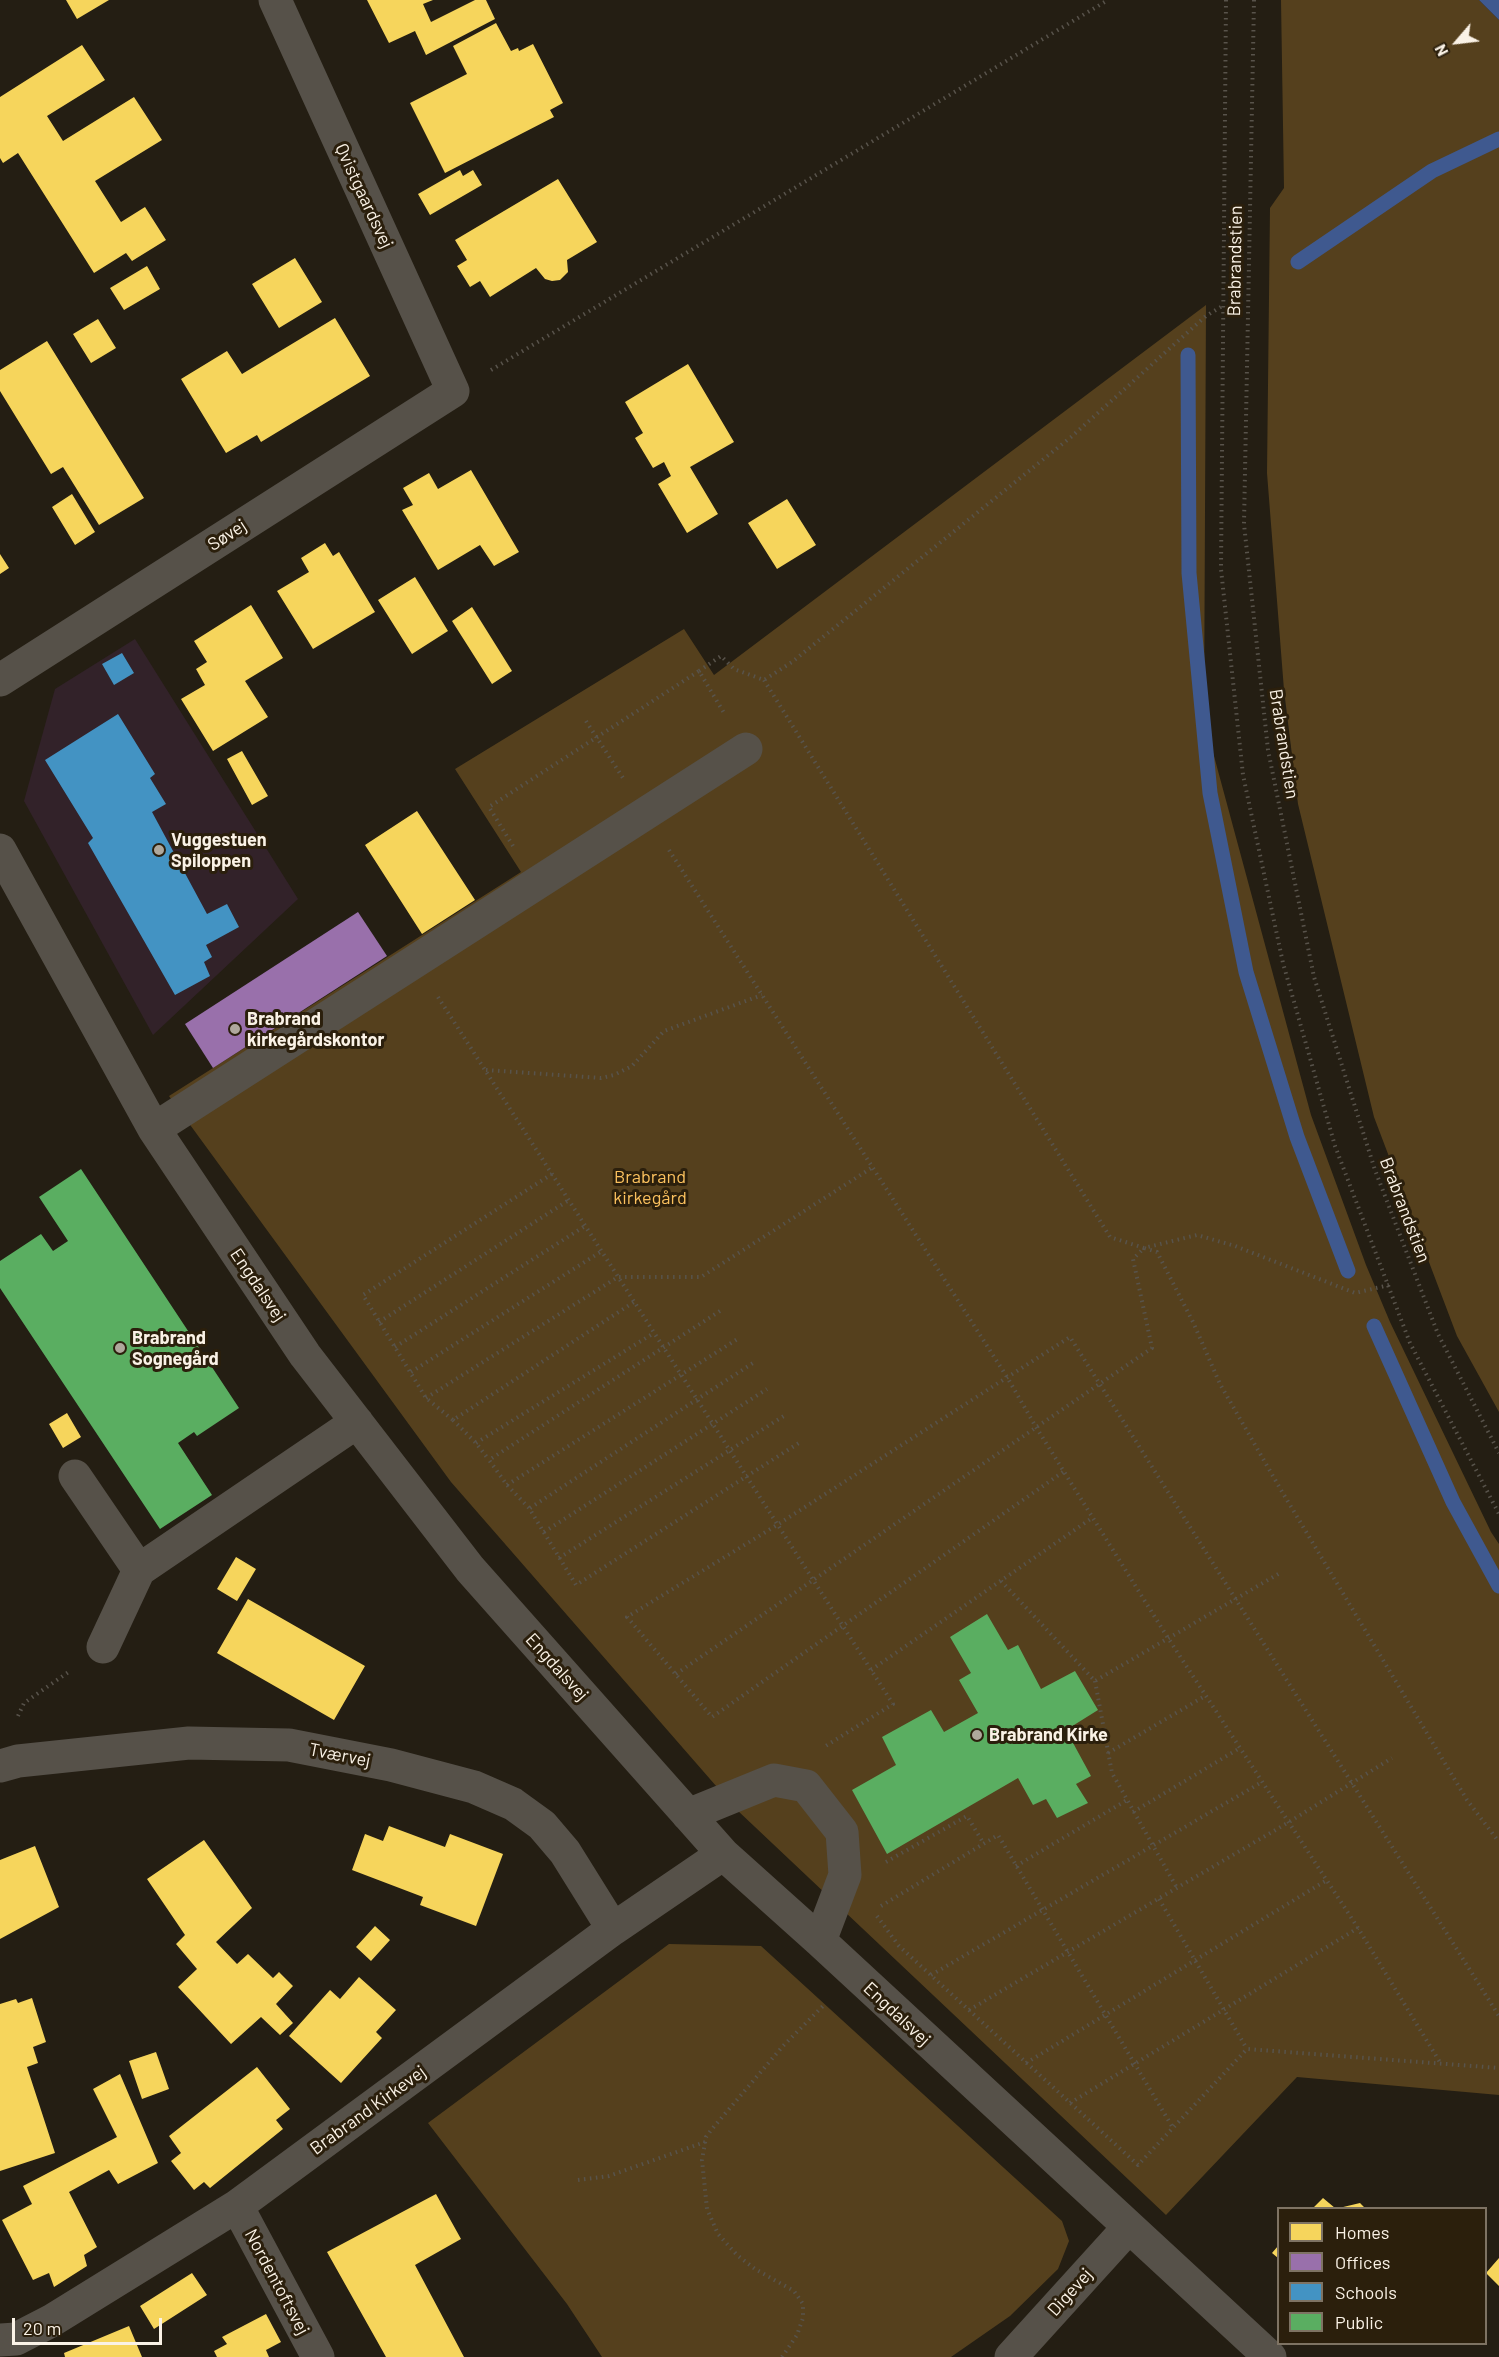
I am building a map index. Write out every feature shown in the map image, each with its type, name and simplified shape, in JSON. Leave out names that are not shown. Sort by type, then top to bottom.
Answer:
[{"type":"street","name":"Qvistgaardsvej","points":[[275,0],[453,391]]},
{"type":"street","name":"Søvej","points":[[0,680],[453,391]]},
{"type":"street","points":[[154,1129],[746,749]]},
{"type":"street","name":"Engdalsvej","points":[[0,850],[154,1129],[305,1355],[470,1569],[723,1854],[1270,2357]]},
{"type":"street","points":[[103,1647],[138,1570],[357,1422]]},
{"type":"street","points":[[75,1476],[138,1570]]},
{"type":"street","name":"Tværvej","points":[[9,1764],[189,1743],[289,1745],[391,1765],[474,1787],[513,1804],[542,1825],[566,1852],[613,1929]]},
{"type":"street","points":[[688,1815],[774,1780],[806,1786],[842,1832],[845,1875],[820,1941]]},
{"type":"street","name":"Brabrand Kirkevej","points":[[0,2340],[16,2339],[51,2321],[237,2206],[613,1929],[723,1854]]},
{"type":"street","name":"Nordentoftsvej","points":[[237,2206],[318,2357]]},
{"type":"street","name":"Digevej","points":[[1011,2357],[1129,2227]]},
{"type":"path","points":[[453,391],[1108,0]]},
{"type":"path","points":[[1226,0],[1221,569],[1243,775],[1282,963],[1335,1146],[1410,1343],[1499,1514]]},
{"type":"path","name":"Brabrandstien","points":[[1254,0],[1244,524],[1268,750],[1314,977],[1375,1170],[1438,1334],[1499,1454]]},
{"type":"path","points":[[764,680],[801,654],[1062,445],[1206,316],[1224,305]]},
{"type":"path","points":[[536,883],[489,807],[721,656],[734,669],[764,680],[1110,1237],[1157,1252],[1193,1322],[1220,1384],[1281,1490],[1467,1800],[1499,1842]]},
{"type":"path","points":[[699,671],[746,749]]},
{"type":"path","points":[[586,721],[1007,1377],[1035,1427],[1205,1696],[1358,1928],[1441,2064]]},
{"type":"path","points":[[415,961],[894,1704],[826,1746]]},
{"type":"path","points":[[485,1070],[601,1077],[614,1075],[632,1066],[664,1031],[762,995]]},
{"type":"path","points":[[426,1398],[618,1277],[700,1277],[873,1167]]},
{"type":"path","points":[[552,1174],[363,1295],[426,1398],[476,1443],[507,1485],[529,1508],[576,1585],[802,1441]]},
{"type":"path","points":[[379,1322],[569,1200]]},
{"type":"path","points":[[395,1347],[585,1226]]},
{"type":"path","points":[[676,1674],[1152,1348],[1133,1259],[1144,1248],[1197,1235],[1235,1246],[1355,1293],[1389,1285]]},
{"type":"path","points":[[411,1372],[602,1251]]},
{"type":"path","points":[[453,1420],[634,1302]]},
{"type":"path","points":[[489,1460],[720,1311]]},
{"type":"path","points":[[476,1443],[654,1333]]},
{"type":"path","points":[[1063,1472],[712,1717],[627,1617],[777,1525],[1070,1337],[1499,2016]]},
{"type":"path","points":[[507,1485],[739,1338]]},
{"type":"path","points":[[529,1508],[753,1363]]},
{"type":"path","points":[[544,1532],[767,1389]]},
{"type":"path","points":[[559,1558],[787,1413]]},
{"type":"path","points":[[871,1670],[1092,1518]]},
{"type":"path","points":[[1095,1681],[1280,1573]]},
{"type":"path","points":[[1001,1581],[1095,1681],[1112,1773],[1176,1888]]},
{"type":"path","points":[[9,1764],[14,1727],[24,1703],[103,1647]]},
{"type":"path","points":[[1108,1753],[1205,1696]]},
{"type":"path","points":[[1133,1812],[1240,1748]]},
{"type":"path","points":[[969,2010],[1289,1822],[1392,1758]]},
{"type":"path","points":[[931,1975],[1262,1782]]},
{"type":"path","points":[[1016,1866],[1127,1800]]},
{"type":"path","points":[[892,1860],[967,1816],[984,1844]]},
{"type":"path","points":[[1173,2128],[998,1835],[873,1911],[899,1946],[1138,2165],[1173,2128],[1247,2049]]},
{"type":"path","points":[[1026,2063],[1327,1880]]},
{"type":"path","points":[[1158,1899],[1247,2049]]},
{"type":"path","points":[[1070,2103],[1358,1928]]},
{"type":"path","points":[[782,2357],[797,2335],[803,2318],[803,2304],[794,2290],[755,2269],[737,2255],[718,2234],[707,2209],[702,2160],[705,2142],[712,2129],[744,2089],[813,2016]]},
{"type":"path","points":[[1247,2049],[1499,2067]]},
{"type":"path","points":[[578,2180],[609,2176],[705,2142]]},
{"type":"shaded area","name":"Vuggestuen Spiloppen","points":[[135,639],[298,899],[153,1035],[24,801],[55,689]]},
{"type":"green space","points":[[1281,0],[1479,0],[1499,20],[1499,1412],[1457,1336],[1374,1117],[1298,804],[1284,690],[1267,473],[1270,208],[1284,188]]},
{"type":"green space","name":"Brabrand kirkegård","points":[[1206,305],[1204,719],[1311,1115],[1366,1265],[1390,1322],[1491,1532],[1499,1544],[1499,2095],[1297,2077],[1166,2215],[737,1810],[451,1482],[169,1096],[521,872],[455,769],[684,629],[714,675]]},
{"type":"green space","points":[[669,1944],[761,1946],[1062,2221],[1069,2241],[1058,2269],[1010,2316],[951,2357],[602,2357],[567,2304],[428,2123]]},
{"type":"water","points":[[1479,0],[1499,0],[1499,20]]},
{"type":"building: Homes","points":[[66,0],[109,0],[77,19]]},
{"type":"building: Homes","points":[[367,0],[433,0],[423,4],[431,22],[475,0],[486,0],[495,19],[426,55],[415,31],[389,43]]},
{"type":"building: Homes","points":[[496,23],[511,51],[518,48],[519,51],[533,44],[563,103],[550,110],[554,117],[445,173],[410,103],[467,74],[453,46]]},
{"type":"building: Homes","points":[[82,45],[105,80],[47,116],[63,141],[134,97],[162,140],[95,181],[121,222],[145,207],[166,240],[132,261],[126,253],[94,273],[18,153],[3,163],[0,158],[0,97]]},
{"type":"building: Homes","points":[[460,170],[463,176],[473,170],[482,185],[430,215],[418,194]]},
{"type":"building: Homes","points":[[558,179],[597,242],[567,260],[568,272],[560,280],[545,279],[536,268],[490,297],[480,281],[470,287],[457,266],[467,260],[455,240]]},
{"type":"building: Homes","points":[[295,258],[322,302],[279,328],[252,284]]},
{"type":"building: Homes","points":[[147,266],[160,289],[124,310],[110,288]]},
{"type":"building: Homes","points":[[335,318],[370,376],[261,442],[257,435],[226,453],[181,379],[227,351],[242,374]]},
{"type":"building: Homes","points":[[98,319],[116,348],[91,363],[73,334]]},
{"type":"building: Homes","points":[[47,341],[144,498],[99,525],[63,467],[51,474],[0,391],[0,370]]},
{"type":"building: Homes","points":[[688,364],[734,442],[690,467],[718,514],[687,533],[658,484],[671,476],[664,462],[653,468],[635,438],[643,433],[625,402]]},
{"type":"building: Homes","points":[[471,470],[519,552],[494,566],[480,545],[438,570],[402,510],[413,505],[403,488],[429,473],[438,489]]},
{"type":"building: Homes","points":[[72,494],[95,532],[75,545],[52,507]]},
{"type":"building: Homes","points":[[787,499],[816,545],[777,569],[748,523]]},
{"type":"building: Homes","points":[[325,543],[333,556],[339,552],[375,612],[313,649],[277,591],[309,572],[301,558]]},
{"type":"building: Homes","points":[[0,554],[9,568],[0,574]]},
{"type":"building: Homes","points":[[415,577],[448,631],[412,654],[378,600]]},
{"type":"building: Homes","points":[[251,605],[283,658],[245,681],[268,717],[213,751],[181,699],[205,685],[196,669],[207,662],[194,641]]},
{"type":"building: Homes","points":[[472,607],[512,671],[492,684],[452,621]]},
{"type":"building: Homes","points":[[242,751],[268,796],[252,805],[227,759]]},
{"type":"building: Homes","points":[[417,811],[475,900],[422,934],[365,845]]},
{"type":"building: Homes","points":[[67,1413],[81,1437],[63,1448],[49,1424]]},
{"type":"building: Homes","points":[[236,1557],[256,1569],[237,1601],[217,1589]]},
{"type":"building: Homes","points":[[248,1599],[365,1666],[334,1720],[217,1653]]},
{"type":"building: Homes","points":[[389,1826],[445,1847],[450,1834],[503,1854],[476,1926],[420,1905],[423,1897],[352,1870],[365,1834],[383,1841]]},
{"type":"building: Homes","points":[[204,1840],[252,1908],[216,1942],[237,1964],[248,1954],[273,1978],[279,1972],[293,1986],[276,2004],[293,2023],[280,2035],[261,2017],[231,2044],[178,1987],[197,1969],[176,1944],[185,1935],[147,1879]]},
{"type":"building: Homes","points":[[35,1846],[59,1907],[0,1939],[0,1860]]},
{"type":"building: Homes","points":[[375,1926],[390,1940],[371,1961],[356,1947]]},
{"type":"building: Homes","points":[[359,1977],[396,2010],[376,2032],[382,2038],[341,2083],[289,2036],[330,1990],[340,1999]]},
{"type":"building: Homes","points":[[32,1998],[46,2042],[33,2047],[38,2063],[27,2067],[55,2153],[0,2171],[0,2004],[16,1999],[18,2003]]},
{"type":"building: Homes","points":[[156,2052],[169,2089],[142,2099],[129,2061]]},
{"type":"building: Homes","points":[[257,2067],[290,2109],[276,2120],[283,2129],[210,2188],[204,2182],[194,2190],[171,2161],[181,2153],[169,2136]]},
{"type":"building: Homes","points":[[120,2074],[158,2163],[118,2184],[109,2170],[69,2192],[97,2247],[84,2255],[87,2266],[54,2287],[49,2273],[33,2280],[2,2220],[32,2204],[23,2186],[117,2137],[93,2089]]},
{"type":"building: Homes","points":[[436,2194],[461,2239],[415,2265],[464,2357],[386,2357],[327,2252]]},
{"type":"building: Homes","points":[[1323,2198],[1334,2207],[1314,2207]]},
{"type":"building: Homes","points":[[1360,2203],[1364,2207],[1343,2207]]},
{"type":"building: Homes","points":[[1277,2247],[1277,2257],[1272,2253]]},
{"type":"building: Homes","points":[[1499,2258],[1499,2286],[1487,2274]]},
{"type":"building: Homes","points":[[192,2273],[207,2295],[154,2329],[140,2306]]},
{"type":"building: Homes","points":[[266,2314],[281,2342],[266,2350],[269,2357],[217,2357],[214,2351],[227,2344],[222,2337]]},
{"type":"building: Homes","points":[[129,2326],[142,2357],[65,2357],[64,2353]]},
{"type":"building: Offices","points":[[358,912],[387,956],[213,1068],[185,1024]]},
{"type":"building: Schools","points":[[122,653],[134,673],[114,685],[102,664]]},
{"type":"building: Schools","points":[[118,714],[155,774],[150,778],[166,804],[152,812],[207,914],[227,904],[239,927],[206,945],[212,957],[204,962],[210,976],[175,995],[88,843],[93,838],[45,760]]},
{"type":"building: Public","name":"Brabrand Sognegård","points":[[81,1169],[239,1408],[197,1436],[194,1432],[178,1443],[212,1495],[160,1529],[0,1288],[0,1261],[41,1234],[53,1251],[68,1241],[39,1197]]},
{"type":"building: Public","name":"Brabrand Kirke","points":[[987,1614],[1008,1650],[1018,1645],[1041,1689],[1075,1671],[1098,1710],[1066,1730],[1091,1776],[1076,1784],[1088,1803],[1057,1818],[1046,1799],[1033,1805],[1018,1778],[887,1854],[852,1790],[896,1765],[882,1737],[931,1710],[944,1732],[978,1713],[959,1680],[971,1673],[950,1637]]},
{"type":"waterway","points":[[1298,262],[1432,171],[1499,139]]},
{"type":"waterway","points":[[1188,355],[1189,573],[1210,793],[1246,972],[1297,1137],[1348,1271]]},
{"type":"waterway","points":[[1374,1326],[1453,1502],[1499,1586]]},
{"type":"place","name":"Vuggestuen Spiloppen","points":[[159,850]]},
{"type":"place","name":"Brabrand kirkegårdskontor","points":[[235,1029]]},
{"type":"place","name":"Brabrand Sognegård","points":[[120,1348]]},
{"type":"place","name":"Brabrand Kirke","points":[[977,1735]]}]
